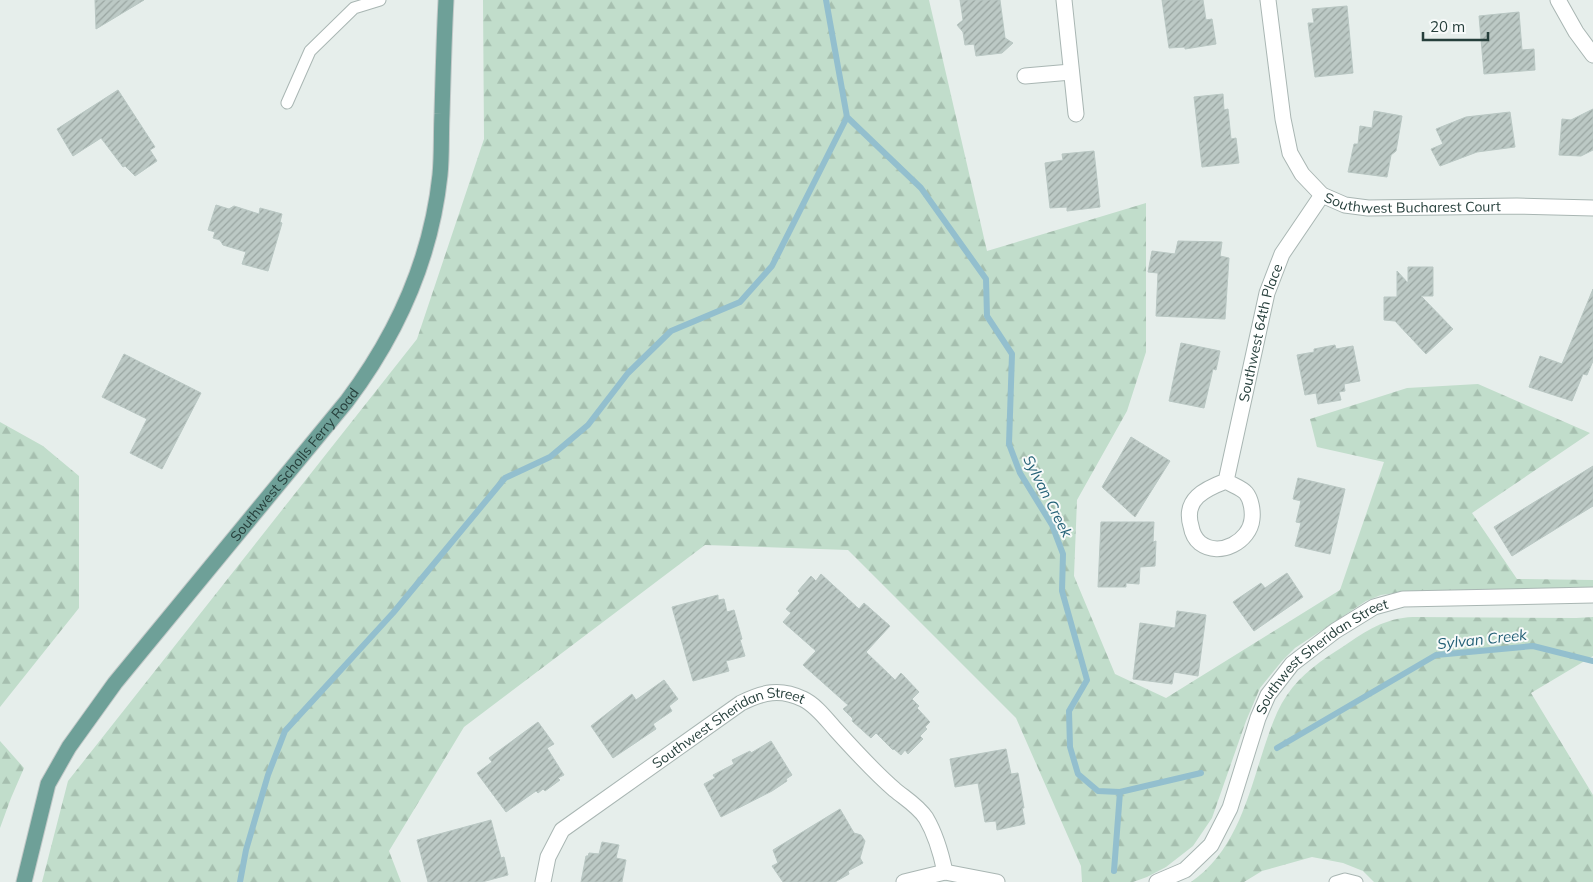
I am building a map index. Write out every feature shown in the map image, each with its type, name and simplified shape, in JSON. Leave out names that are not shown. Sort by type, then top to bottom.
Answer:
[{"type":"main road","name":"Southwest Scholls Ferry Road","points":[[24,882],[48,784],[69,747],[115,683],[347,401],[378,358],[404,309],[421,267],[428,242],[440,174],[446,0]]},
{"type":"street","points":[[1064,0],[1076,114]]},
{"type":"street","name":"Southwest Bucharest Court","points":[[1268,0],[1290,153],[1302,174],[1322,195],[1345,205],[1368,208],[1518,206],[1593,208]]},
{"type":"street","points":[[1558,0],[1576,32],[1593,55]]},
{"type":"street","points":[[1025,76],[1071,72]]},
{"type":"street","name":"Southwest 64th Place","points":[[1226,481],[1267,293],[1282,254],[1322,195]]},
{"type":"street","points":[[1226,481],[1246,493],[1253,511],[1251,527],[1241,540],[1228,547],[1212,548],[1200,543],[1193,534],[1188,518],[1192,502],[1206,489],[1226,481]]},
{"type":"street","name":"Southwest Sheridan Street","points":[[1157,882],[1185,870],[1211,845],[1230,808],[1258,718],[1268,695],[1292,664],[1336,631],[1374,607],[1403,599],[1593,595]]},
{"type":"street","name":"Southwest Sheridan Street","points":[[542,882],[548,856],[562,830],[741,703],[761,694],[776,693],[791,695],[805,700],[896,791],[912,803],[925,817],[940,847],[945,872]]},
{"type":"street","points":[[904,882],[945,872],[997,882]]},
{"type":"lane","points":[[287,103],[310,52],[354,8],[380,0]]},
{"type":"lane","points":[[1335,882],[1345,879],[1357,882]]},
{"type":"green space","points":[[483,0],[929,0],[987,251],[1146,203],[1146,352],[1127,411],[1077,500],[1074,576],[1115,674],[1166,698],[1340,590],[1384,462],[1317,447],[1310,419],[1407,388],[1478,384],[1590,433],[1472,513],[1517,579],[1593,580],[1593,590],[1576,592],[1411,591],[1381,595],[1366,601],[1295,648],[1260,688],[1246,721],[1212,818],[1193,846],[1166,867],[1133,882],[1082,882],[1081,866],[1016,718],[848,550],[705,545],[464,727],[389,851],[401,882],[42,882],[68,781],[417,339],[484,139]]},
{"type":"green space","points":[[0,422],[43,446],[79,476],[79,608],[0,707]]},
{"type":"green space","points":[[1413,617],[1593,617],[1593,656],[1531,693],[1593,795],[1593,882],[1374,882],[1363,871],[1343,863],[1312,857],[1262,871],[1244,882],[1191,882],[1219,855],[1230,839],[1246,804],[1274,721],[1283,701],[1293,687],[1320,662],[1368,630],[1394,620]]},
{"type":"green space","points":[[0,741],[24,768],[0,828]]},
{"type":"building","points":[[95,0],[144,0],[96,29]]},
{"type":"building","points":[[960,0],[1000,0],[1005,38],[1013,43],[1002,53],[976,56],[974,44],[965,45],[963,32],[957,25],[963,20]]},
{"type":"building","points":[[1162,0],[1203,0],[1206,20],[1212,19],[1216,44],[1185,49],[1185,47],[1169,48]]},
{"type":"building","points":[[1347,6],[1353,73],[1315,77],[1308,23],[1314,23],[1312,9]]},
{"type":"building","points":[[1519,12],[1522,50],[1534,49],[1535,70],[1484,74],[1479,16]]},
{"type":"building","points":[[118,90],[155,147],[150,150],[157,161],[135,176],[125,166],[123,167],[101,138],[73,156],[57,129]]},
{"type":"building","points":[[1223,94],[1224,110],[1228,109],[1231,139],[1236,138],[1239,163],[1202,167],[1194,97]]},
{"type":"building","points":[[1593,109],[1593,150],[1581,156],[1559,155],[1562,119],[1571,120]]},
{"type":"building","points":[[1374,111],[1402,116],[1396,151],[1391,155],[1387,177],[1348,172],[1354,144],[1358,144],[1360,126],[1372,128]]},
{"type":"building","points":[[1510,112],[1515,147],[1477,152],[1440,166],[1431,149],[1443,144],[1436,129],[1466,117]]},
{"type":"building","points":[[1094,151],[1100,207],[1067,211],[1067,207],[1050,208],[1045,163],[1063,160],[1062,154]]},
{"type":"building","points":[[216,205],[229,209],[234,206],[259,214],[260,208],[282,214],[280,222],[282,223],[268,271],[242,264],[246,252],[223,245],[220,240],[213,238],[215,232],[208,230]]},
{"type":"building","points":[[1178,241],[1222,242],[1220,256],[1229,258],[1225,319],[1156,316],[1158,273],[1148,272],[1152,251],[1175,254]]},
{"type":"building","points":[[1408,267],[1433,267],[1433,296],[1421,296],[1453,329],[1426,354],[1395,321],[1384,320],[1384,297],[1397,297],[1397,271],[1408,283]]},
{"type":"building","points":[[1593,289],[1593,361],[1587,375],[1583,374],[1572,401],[1529,387],[1540,356],[1562,364]]},
{"type":"building","points":[[1181,343],[1220,351],[1216,370],[1213,369],[1204,408],[1169,401]]},
{"type":"building","points":[[1335,345],[1336,349],[1353,346],[1360,381],[1344,384],[1345,391],[1339,392],[1341,400],[1318,404],[1316,393],[1305,395],[1297,355]]},
{"type":"building","points":[[124,354],[201,393],[162,469],[130,453],[147,419],[102,397]]},
{"type":"building","points":[[1131,437],[1170,461],[1135,517],[1102,487]]},
{"type":"building","points":[[1593,466],[1593,506],[1512,556],[1494,527]]},
{"type":"building","points":[[1298,478],[1345,489],[1330,554],[1295,546],[1301,523],[1296,522],[1301,501],[1293,499]]},
{"type":"building","points":[[1101,522],[1154,522],[1153,542],[1156,541],[1155,566],[1140,567],[1139,584],[1126,583],[1126,587],[1098,587]]},
{"type":"building","points":[[1287,573],[1303,597],[1254,631],[1233,602],[1261,583],[1265,588]]},
{"type":"building","points":[[821,574],[859,609],[864,603],[890,626],[866,652],[895,680],[901,673],[919,692],[912,699],[919,706],[917,708],[930,722],[925,727],[927,729],[920,736],[923,739],[908,754],[905,750],[901,755],[893,750],[876,733],[871,738],[852,721],[853,719],[843,709],[848,705],[803,665],[816,651],[783,622],[791,613],[786,609],[800,593],[798,591],[811,576],[816,581]]},
{"type":"building","points":[[718,595],[718,600],[724,599],[727,612],[734,610],[745,656],[726,661],[729,671],[693,681],[672,607]]},
{"type":"building","points":[[1177,611],[1206,615],[1198,676],[1174,672],[1172,684],[1133,679],[1140,623],[1175,628]]},
{"type":"building","points":[[664,680],[678,699],[669,706],[672,711],[653,724],[656,729],[613,758],[591,726],[632,694],[636,700]]},
{"type":"building","points":[[538,722],[554,744],[547,748],[564,775],[558,778],[560,780],[545,791],[543,789],[538,793],[536,791],[506,812],[477,773],[492,762],[489,758]]},
{"type":"building","points":[[771,741],[792,775],[786,779],[787,781],[772,791],[721,817],[704,784],[715,778],[713,775],[734,764],[732,760],[750,751],[751,753]]},
{"type":"building","points":[[1006,749],[1011,774],[1018,773],[1025,824],[997,830],[996,821],[985,822],[978,783],[955,787],[950,759]]},
{"type":"building","points":[[840,809],[854,833],[861,835],[865,841],[860,858],[863,863],[848,871],[849,874],[835,882],[783,882],[772,866],[778,863],[773,850]]},
{"type":"building","points":[[491,820],[501,858],[504,857],[508,875],[482,882],[428,882],[417,840]]},
{"type":"building","points":[[602,842],[619,845],[616,858],[626,860],[622,882],[581,882],[586,856],[589,853],[599,854]]},
{"type":"waterway","name":"Sylvan Creek","points":[[826,0],[847,117],[921,188],[986,279],[987,316],[1012,354],[1009,444],[1020,473],[1052,525],[1063,554],[1062,591],[1087,680],[1069,711],[1070,747],[1078,774],[1098,791],[1120,792],[1201,773]]},
{"type":"waterway","points":[[240,882],[246,850],[268,775],[285,731],[393,613],[505,478],[550,457],[588,425],[628,373],[671,331],[740,302],[772,266],[847,117]]},
{"type":"waterway","name":"Sylvan Creek","points":[[1277,748],[1436,655],[1533,646],[1593,661]]},
{"type":"waterway","points":[[1114,871],[1120,792]]}]
